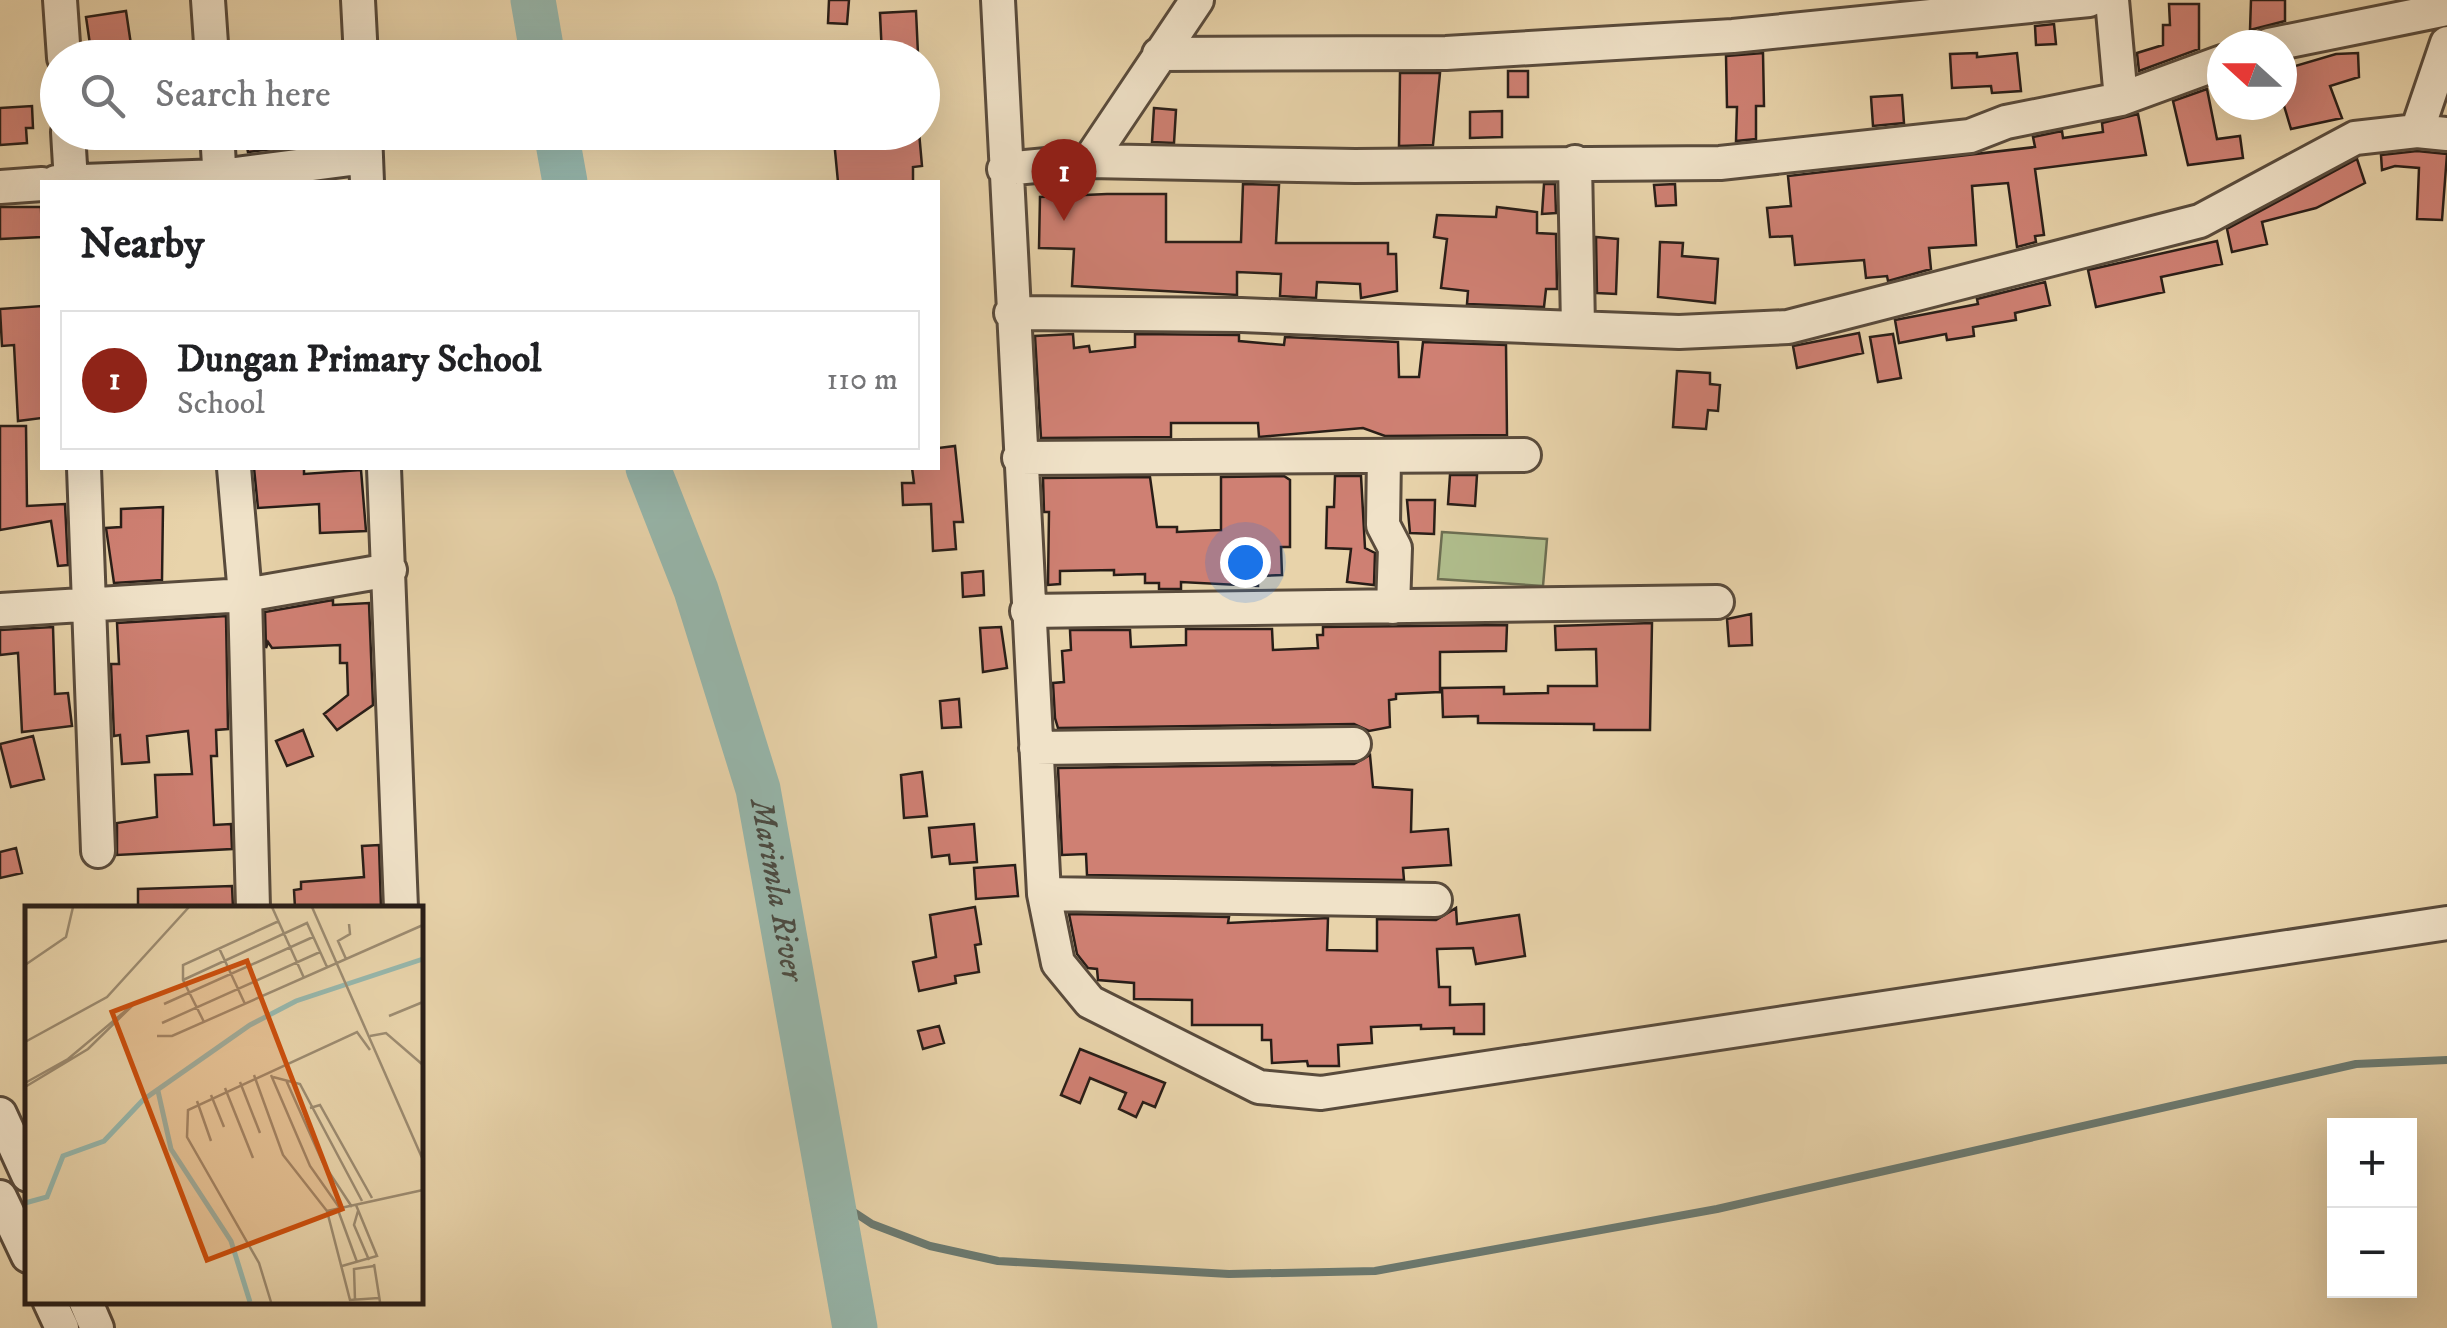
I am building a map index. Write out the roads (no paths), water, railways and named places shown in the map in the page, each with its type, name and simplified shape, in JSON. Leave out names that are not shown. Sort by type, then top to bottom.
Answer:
[{"type":"street","points":[[60,0],[63,40]]},
{"type":"street","points":[[208,0],[211,40]]},
{"type":"street","points":[[358,0],[360,40]]},
{"type":"street","points":[[998,0],[1011,313],[1044,894],[1058,963],[1090,1002],[1259,1087],[1320,1094],[2447,923]]},
{"type":"street","points":[[1089,162],[1198,0]]},
{"type":"street","points":[[1160,54],[1446,53],[1732,36],[2088,0]]},
{"type":"street","points":[[2112,0],[2121,99]]},
{"type":"street","points":[[2297,39],[2447,9]]},
{"type":"street","points":[[1011,313],[1241,315],[1679,332],[1788,327],[2200,221],[2356,138],[2432,132],[2447,44]]},
{"type":"street","points":[[1004,169],[1089,162],[1356,166],[1720,163],[1970,136],[2006,122],[2121,99],[2207,67]]},
{"type":"street","points":[[69,150],[71,180]]},
{"type":"street","points":[[218,150],[220,179]]},
{"type":"street","points":[[170,180],[220,179],[366,157]]},
{"type":"street","points":[[1575,162],[1578,328]]},
{"type":"street","points":[[0,187],[40,184]]},
{"type":"street","points":[[1019,458],[1524,455]]},
{"type":"street","points":[[1384,456],[1383,525],[1396,548],[1393,607]]},
{"type":"street","points":[[84,470],[98,851]]},
{"type":"street","points":[[234,470],[245,596],[254,906]]},
{"type":"street","points":[[384,470],[401,906]]},
{"type":"street","points":[[0,610],[245,596],[390,570]]},
{"type":"street","points":[[1027,611],[1717,602]]},
{"type":"street","points":[[1036,748],[1354,744]]},
{"type":"street","points":[[1044,894],[1434,900]]},
{"type":"street","points":[[0,1114],[25,1168]]},
{"type":"street","points":[[0,1198],[25,1250]]},
{"type":"street","points":[[50,1303],[62,1328]]},
{"type":"street","points":[[86,1303],[97,1328]]},
{"type":"waterway","name":"Marimla River","points":[[533,0],[540,40]]},
{"type":"waterway","name":"Marimla River","points":[[559,150],[565,180]]},
{"type":"waterway","name":"Marimla River","points":[[649,470],[696,590],[758,789],[855,1328]]},
{"type":"waterway","points":[[831,1197],[872,1224],[930,1246],[998,1261],[1229,1274],[1375,1271],[1717,1209],[2356,1064],[2447,1060]]},
{"type":"place","name":"Dungan Primary School","points":[[1064,221]]}]
